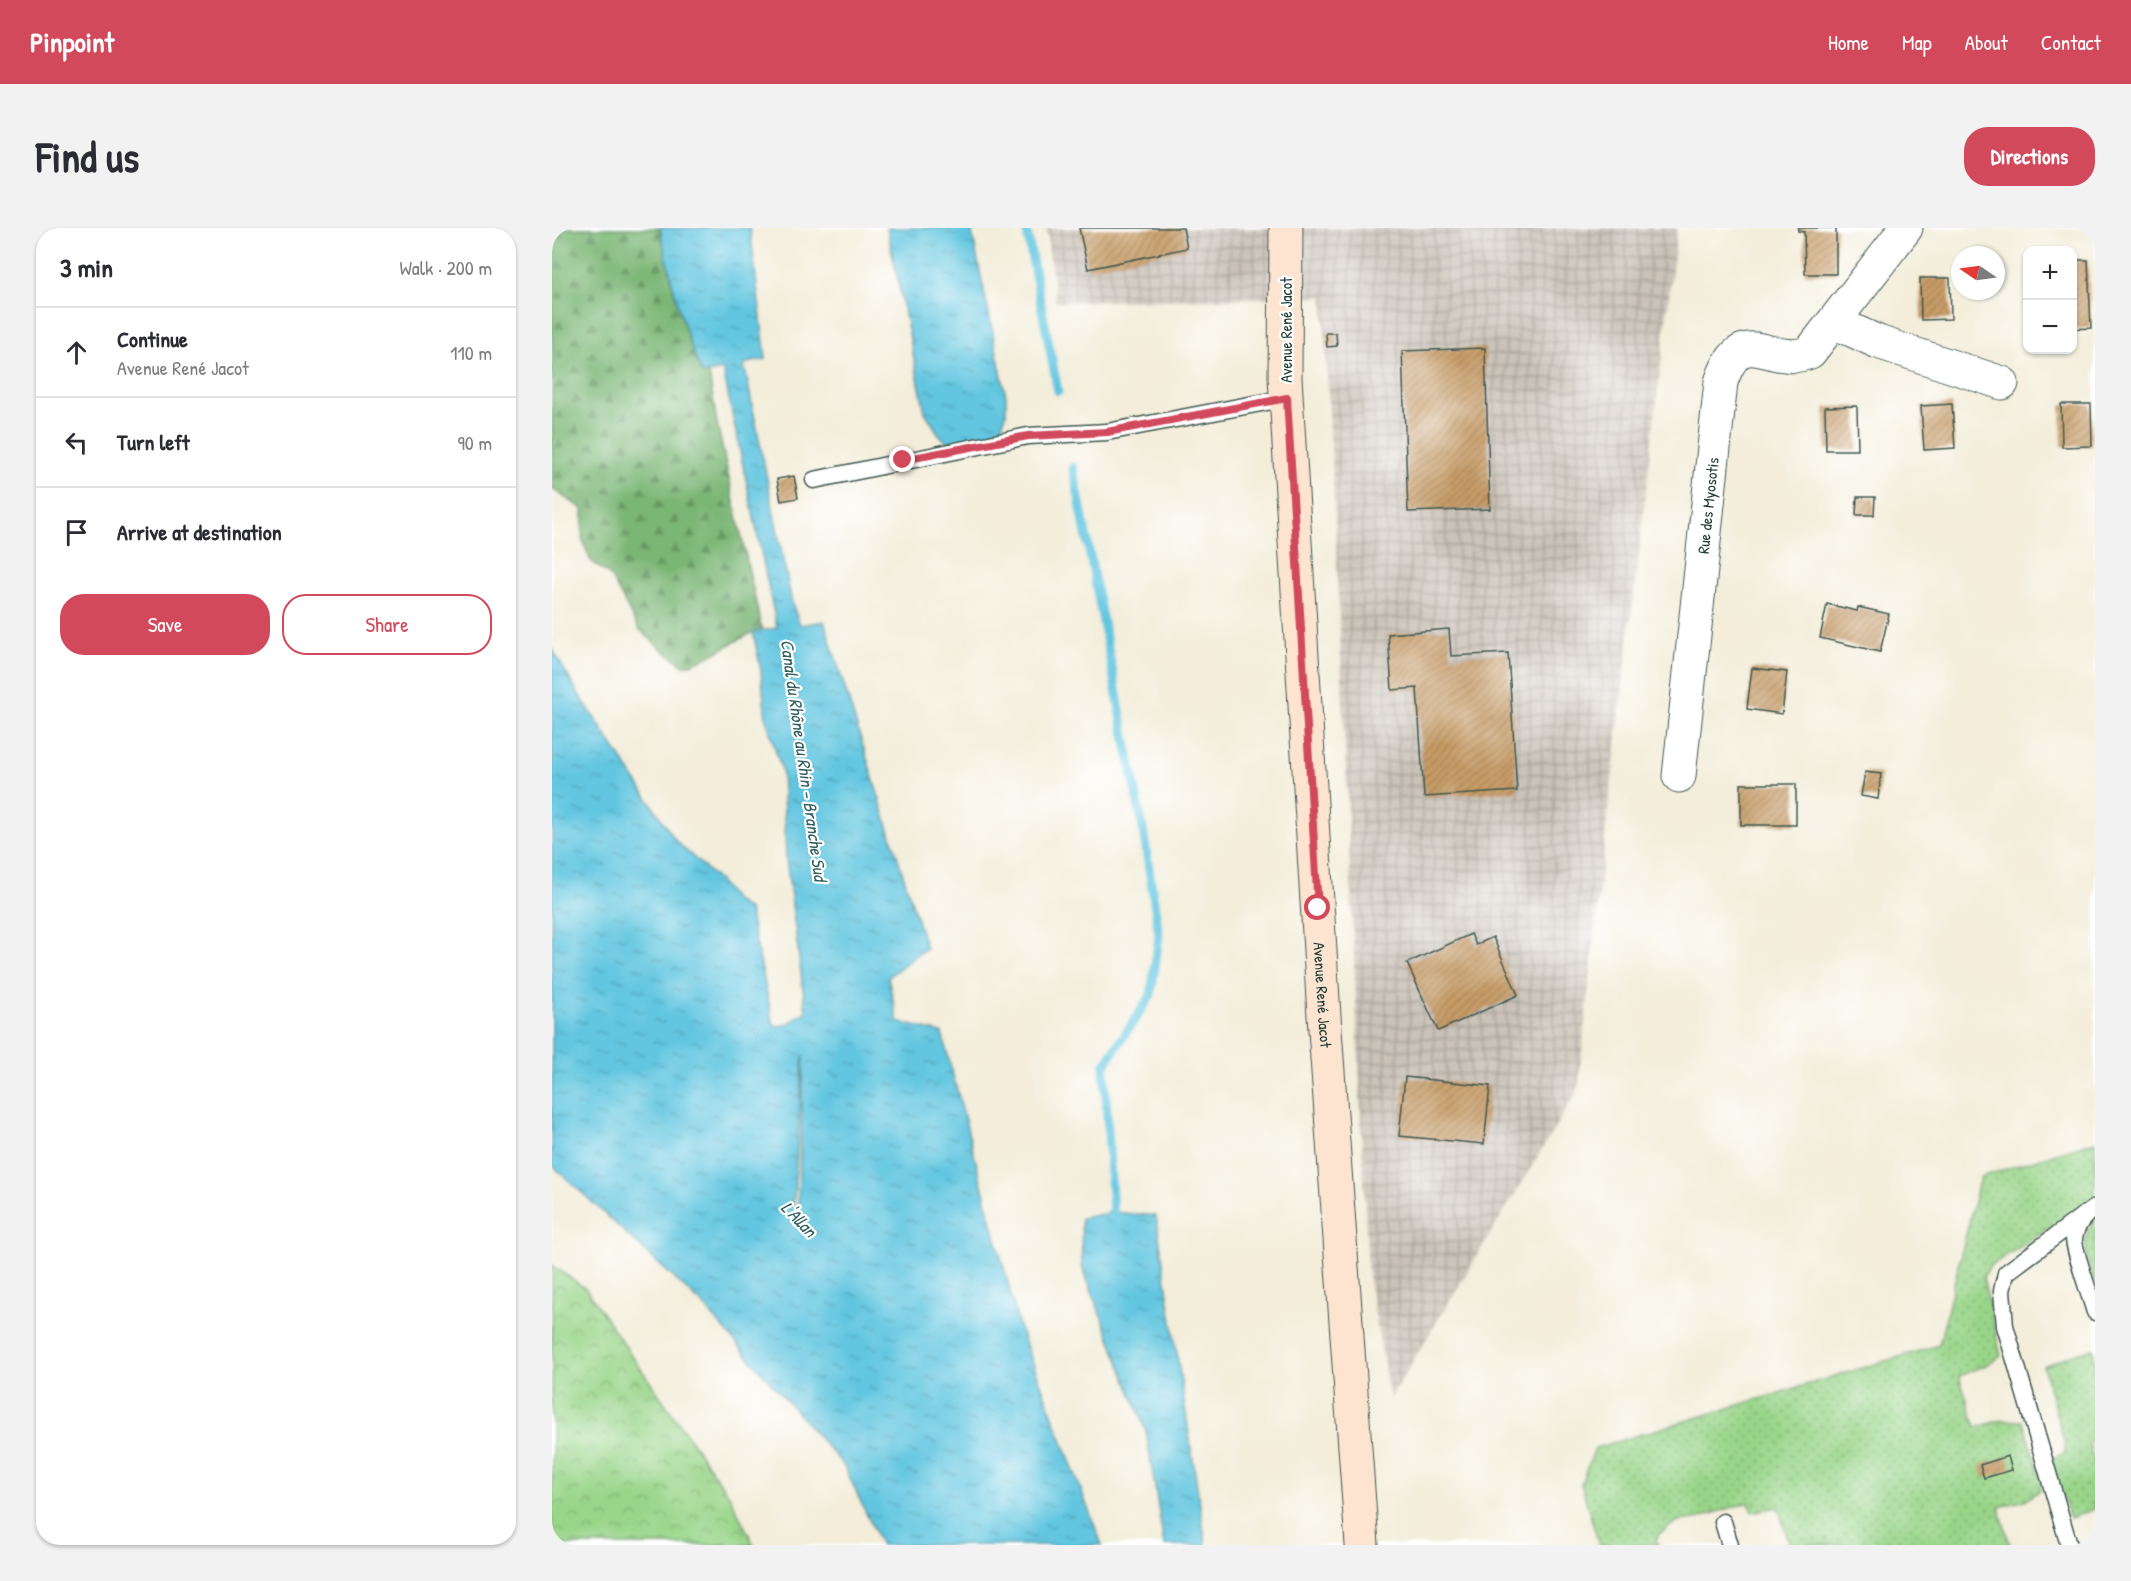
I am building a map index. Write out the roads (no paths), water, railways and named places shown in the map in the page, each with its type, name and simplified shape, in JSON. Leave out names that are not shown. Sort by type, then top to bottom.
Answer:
[{"type":"main road","name":"Avenue René Jacot","points":[[1286,228],[1285,378],[1324,1016],[1362,1545]]},
{"type":"street","name":"Rue des Myosotis","points":[[1679,776],[1721,382],[1727,364],[1737,351],[1748,349],[1799,357],[1810,352],[1906,228]]},
{"type":"street","points":[[1834,322],[1878,342],[2002,383]]},
{"type":"lane","points":[[814,480],[1028,436],[1107,432],[1287,398]]},
{"type":"lane","points":[[2090,1211],[2077,1228],[2074,1241],[2095,1312]]},
{"type":"lane","points":[[2069,1545],[2005,1326],[2002,1291],[2006,1273],[2090,1211]]},
{"type":"lane","points":[[1723,1522],[1730,1545]]},
{"type":"water","points":[[660,228],[750,228],[766,359],[744,364],[792,603],[800,625],[824,621],[926,948],[888,977],[898,1022],[942,1033],[1020,1329],[1102,1545],[881,1545],[844,1466],[703,1305],[552,1165],[552,649],[578,693],[676,841],[719,881],[735,901],[749,910],[774,1026],[786,1025],[806,1012],[786,859],[782,771],[766,719],[761,671],[753,632],[777,628],[723,370],[702,374],[682,320]],"holes":[[[804,1056],[797,1220],[793,1216]]]},
{"type":"water","points":[[887,228],[971,228],[1006,396],[1006,414],[997,438],[949,445],[938,433],[925,412]]},
{"type":"water","points":[[1113,1212],[1156,1216],[1206,1545],[1164,1545],[1146,1431],[1082,1266],[1081,1218]]},
{"type":"waterway","points":[[1026,228],[1058,391]]},
{"type":"waterway","points":[[1073,467],[1143,829],[1159,935],[1151,995],[1104,1066],[1113,1212],[1116,1221]]},
{"type":"water label","name":"Canal du Rhône au Rhin - Branche Sud","points":[[804,760]]},
{"type":"water label","name":"L'Allan","points":[[799,1219]]}]
